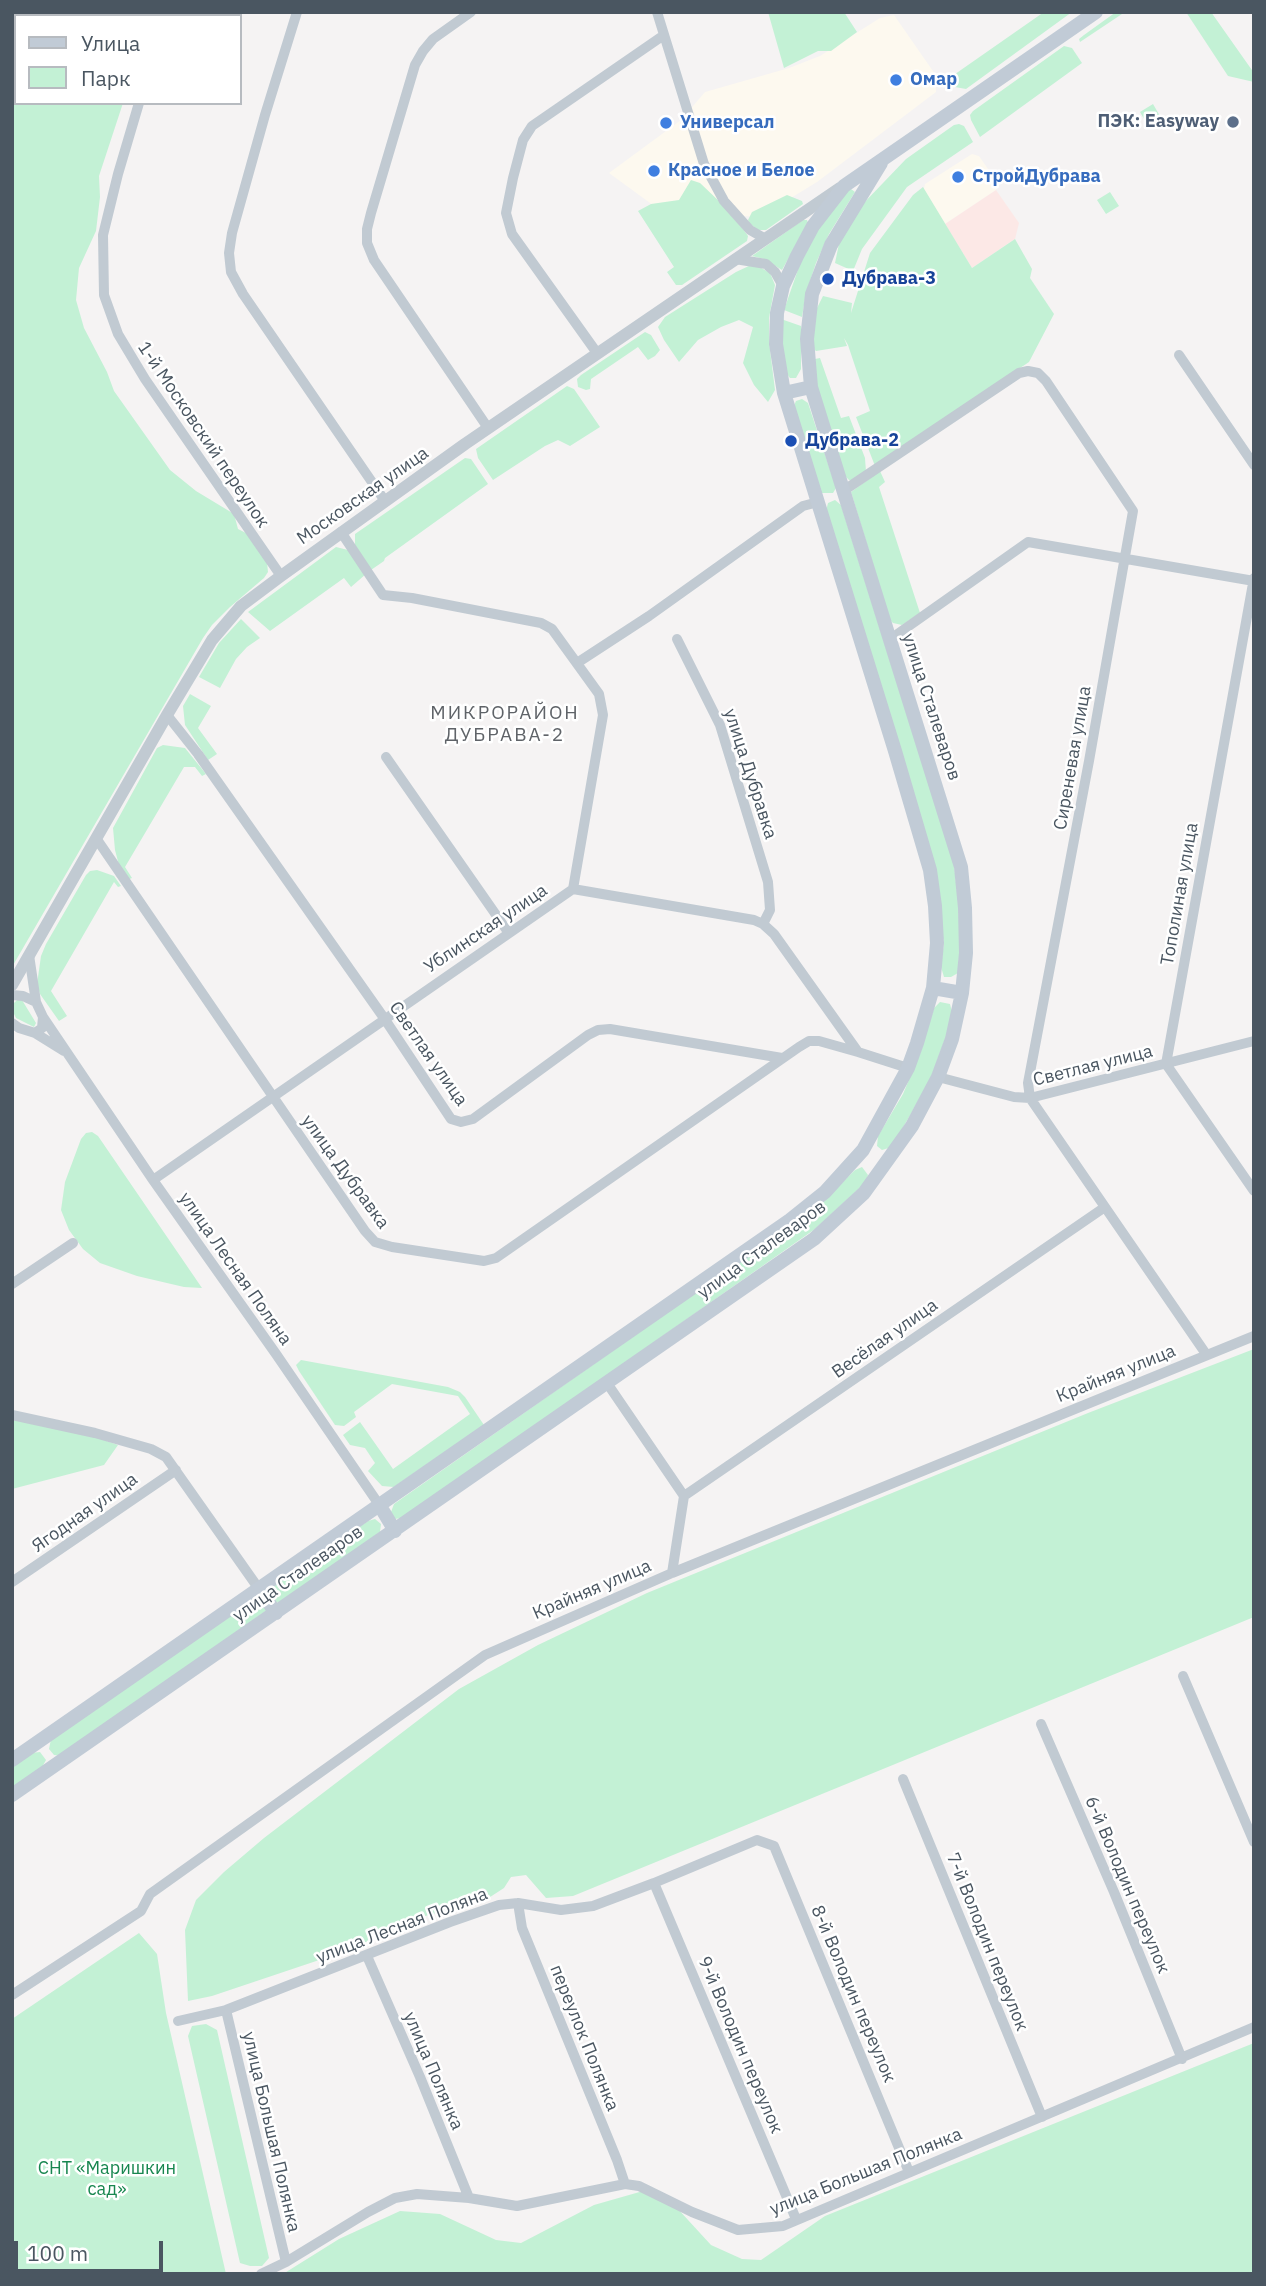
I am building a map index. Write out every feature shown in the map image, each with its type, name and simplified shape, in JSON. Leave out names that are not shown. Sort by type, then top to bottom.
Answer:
[{"type":"main road","name":"улица Сталеваров","points":[[12,1760],[790,1220],[825,1192],[863,1150],[908,1068],[933,988],[937,943],[930,870],[784,393],[776,344],[777,313],[783,286],[813,226],[844,186],[1096,12]]},
{"type":"main road","name":"улица Сталеваров","points":[[12,1795],[814,1239],[864,1193],[912,1126],[938,1077],[952,1039],[962,993],[966,953],[961,867],[811,387],[807,339],[813,294],[831,245],[885,157]]},
{"type":"main road","points":[[784,393],[811,387]]},
{"type":"main road","points":[[818,502],[843,491]]},
{"type":"main road","points":[[933,988],[962,993]]},
{"type":"main road","points":[[863,1150],[885,1166]]},
{"type":"main road","points":[[380,1506],[395,1531]]},
{"type":"main road","points":[[259,1589],[276,1613]]},
{"type":"street","points":[[297,12],[232,233],[229,253],[231,272],[243,294],[385,501]]},
{"type":"street","points":[[471,12],[433,39],[415,65],[371,213],[367,243],[374,260],[488,428]]},
{"type":"street","points":[[657,12],[704,164],[724,201],[750,230],[764,238]]},
{"type":"street","points":[[597,353],[512,234],[506,213],[513,178],[523,140],[532,126],[664,35]]},
{"type":"street","name":"1-й Московский переулок","points":[[138,105],[103,235],[104,295],[118,334],[145,379],[281,576]]},
{"type":"street","name":"Московская улица","points":[[12,985],[212,640],[241,607],[488,428],[844,186]]},
{"type":"street","points":[[735,259],[766,264],[775,272],[783,286]]},
{"type":"street","points":[[1179,355],[1254,465]]},
{"type":"street","name":"Сиреневая улица","points":[[843,491],[1019,373],[1028,371],[1038,373],[1046,381],[1133,511],[1087,775],[1028,1083],[1030,1098]]},
{"type":"street","points":[[578,663],[803,506],[818,502]]},
{"type":"street","points":[[341,532],[383,595],[412,598],[541,624],[552,629],[599,694],[603,715],[573,889]]},
{"type":"street","points":[[890,640],[1028,542],[1254,580]]},
{"type":"street","name":"Тополиная улица","points":[[1166,1064],[1254,580]]},
{"type":"street","name":"улица Дубравка","points":[[677,639],[720,725],[768,882],[770,910],[763,924]]},
{"type":"street","name":"Светлая улица","points":[[167,715],[198,754],[384,1018],[451,1119],[461,1122],[473,1119],[598,1030],[610,1029],[782,1058]]},
{"type":"street","points":[[386,757],[508,932]]},
{"type":"street","name":"улица Дубравка","points":[[96,838],[271,1097],[375,1242],[438,1255],[484,1261],[496,1258],[810,1041],[858,1052]]},
{"type":"street","name":"Ублинская улица","points":[[153,1180],[573,889],[754,920],[763,924]]},
{"type":"street","points":[[763,924],[774,934],[858,1052],[908,1068]]},
{"type":"street","points":[[29,955],[36,1002]]},
{"type":"street","points":[[12,995],[23,996],[36,1002]]},
{"type":"street","name":"улица Лесная Поляна","points":[[36,1002],[65,1051],[153,1180],[380,1506]]},
{"type":"street","points":[[35,1033],[42,1028],[43,1017]]},
{"type":"street","name":"улица Лесная Поляна","points":[[12,1023],[65,1051]]},
{"type":"street","name":"Светлая улица","points":[[938,1077],[1014,1097],[1030,1098],[1254,1041]]},
{"type":"street","points":[[1166,1064],[1254,1191]]},
{"type":"street","points":[[1030,1098],[1206,1354]]},
{"type":"street","name":"Весёлая улица","points":[[684,1496],[1105,1207]]},
{"type":"street","points":[[12,1284],[73,1243]]},
{"type":"street","name":"Крайняя улица","points":[[12,1995],[141,1911],[150,1894],[485,1655],[672,1573],[1254,1336]]},
{"type":"street","points":[[607,1384],[684,1496],[672,1573]]},
{"type":"street","points":[[12,1415],[68,1426],[151,1449],[166,1457],[259,1589]]},
{"type":"street","name":"Ягодная улица","points":[[12,1582],[176,1469]]},
{"type":"street","points":[[1184,1676],[1254,1842]]},
{"type":"street","name":"6-й Володин переулок","points":[[1041,1724],[1114,1892],[1182,2059]]},
{"type":"street","name":"7-й Володин переулок","points":[[903,1779],[1042,2117]]},
{"type":"street","name":"улица Лесная Поляна","points":[[178,2021],[226,2010],[499,1905],[518,1903],[561,1910],[593,1906],[757,1840]]},
{"type":"street","name":"8-й Володин переулок","points":[[757,1840],[774,1846],[909,2172]]},
{"type":"street","name":"9-й Володин переулок","points":[[654,1883],[796,2220]]},
{"type":"street","name":"переулок Полянка","points":[[518,1903],[522,1928],[625,2184]]},
{"type":"street","name":"улица Полянка","points":[[367,1956],[420,2077],[468,2198]]},
{"type":"street","name":"улица Большая Полянка","points":[[226,2010],[285,2262]]},
{"type":"street","name":"улица Большая Полянка","points":[[261,2274],[395,2198],[417,2194],[468,2198],[517,2206],[625,2184],[639,2186],[692,2212],[738,2230],[783,2226],[1254,2027]]},
{"type":"shaded area","points":[[894,15],[935,74],[936,92],[817,182],[760,217],[661,211],[609,173],[681,120],[705,92],[789,68],[820,56],[880,18]]},
{"type":"shaded area","points":[[972,154],[979,156],[999,185],[996,190],[941,225],[923,194],[925,184]]},
{"type":"shaded area","points":[[996,190],[1019,223],[1015,239],[972,268],[945,224]]},
{"type":"green space","points":[[12,12],[153,12],[14,14],[14,105],[122,105],[99,176],[100,197],[96,231],[79,268],[76,300],[84,328],[114,391],[170,470],[196,491],[234,514],[238,529],[248,534],[267,562],[268,572],[212,625],[203,638],[12,967]]},
{"type":"green space","points":[[768,12],[844,12],[857,32],[831,51],[818,51],[784,68]]},
{"type":"green space","points":[[1044,12],[1072,12],[966,89],[955,87],[948,79]]},
{"type":"green space","points":[[1116,12],[1125,12],[1080,42],[1079,39]]},
{"type":"green space","points":[[1186,12],[1211,12],[1254,73],[1254,82],[1228,76]]},
{"type":"green space","points":[[1064,46],[1072,48],[1082,63],[980,137],[971,120],[973,111]]},
{"type":"green space","points":[[1153,104],[1160,116],[1147,124],[1140,112]]},
{"type":"green space","points":[[959,124],[964,126],[973,142],[907,187],[862,249],[853,271],[835,263],[840,239],[860,207],[906,159]]},
{"type":"green space","points":[[691,180],[700,183],[721,203],[748,236],[747,241],[682,285],[676,285],[667,272],[674,267],[638,211],[651,204],[679,200]]},
{"type":"green space","points":[[923,187],[972,268],[1015,239],[1032,269],[1030,278],[1054,314],[1029,362],[875,466],[856,417],[870,411],[848,345],[844,338],[847,346],[816,351],[811,346],[817,308],[823,296],[852,303],[851,313],[870,253],[913,195]]},
{"type":"green space","points":[[851,189],[855,192],[829,234],[816,263],[806,293],[802,317],[784,310],[802,258],[819,228],[844,193]]},
{"type":"green space","points":[[1110,192],[1119,206],[1106,214],[1097,200]]},
{"type":"green space","points":[[787,195],[802,201],[803,204],[766,230],[758,230],[749,223],[752,212]]},
{"type":"green space","points":[[803,220],[808,223],[782,270],[764,259],[752,256]]},
{"type":"green space","points":[[751,265],[770,273],[775,285],[769,318],[769,342],[775,390],[768,402],[754,385],[743,363],[753,327],[739,320],[721,327],[698,340],[679,362],[658,327],[665,317]]},
{"type":"green space","points":[[781,319],[801,326],[801,369],[796,378],[790,378],[784,370]]},
{"type":"green space","points":[[645,332],[651,335],[660,350],[655,356],[648,360],[638,347],[591,379],[590,389],[578,387],[577,379],[581,375]]},
{"type":"green space","points":[[820,358],[841,418],[849,416],[865,458],[866,472],[856,481],[845,476],[815,379],[815,359]]},
{"type":"green space","points":[[567,386],[574,389],[600,427],[570,446],[558,440],[545,446],[493,480],[478,458],[476,449]]},
{"type":"green space","points":[[802,399],[808,403],[836,488],[833,493],[821,493],[793,408],[796,401]]},
{"type":"green space","points":[[465,458],[471,459],[488,484],[371,570],[355,545],[355,534]]},
{"type":"green space","points":[[880,471],[885,482],[879,487],[920,613],[902,625],[890,620],[851,492]]},
{"type":"green space","points":[[835,500],[841,505],[954,865],[960,941],[958,973],[951,977],[944,977],[941,967],[944,942],[826,511],[828,503]]},
{"type":"green space","points":[[336,547],[348,550],[366,574],[351,587],[344,578],[270,631],[248,612]]},
{"type":"green space","points":[[241,619],[260,638],[236,659],[220,688],[199,677],[219,643]]},
{"type":"green space","points":[[190,694],[211,706],[198,728],[217,754],[208,760],[185,725],[183,706]]},
{"type":"green space","points":[[163,745],[185,748],[206,774],[202,776],[195,767],[184,767],[125,867],[132,878],[127,880],[120,869],[113,828],[157,748]]},
{"type":"green space","points":[[97,870],[114,876],[121,886],[118,887],[114,882],[51,991],[67,1016],[59,1021],[40,994],[37,984],[41,956],[86,875]]},
{"type":"green space","points":[[17,1000],[22,1000],[36,1023],[34,1027],[16,1018],[12,1010]]},
{"type":"green space","points":[[940,1002],[950,1004],[952,1012],[930,1080],[892,1147],[882,1150],[877,1146],[878,1136],[903,1094],[921,1051],[934,1008]]},
{"type":"green space","points":[[92,1132],[98,1136],[202,1288],[184,1287],[137,1276],[100,1263],[83,1249],[69,1230],[61,1210],[65,1182],[81,1139],[86,1133]]},
{"type":"green space","points":[[862,1167],[868,1175],[865,1183],[815,1229],[404,1518],[394,1519],[391,1512],[394,1504],[798,1221],[855,1170]]},
{"type":"green space","points":[[1254,1349],[1254,1617],[573,1896],[546,1898],[526,1875],[511,1877],[504,1888],[487,1899],[418,1918],[349,1950],[212,1996],[188,2001],[185,1930],[196,1900],[264,1838],[459,1689],[538,1645],[647,1593],[1088,1413]]},
{"type":"green space","points":[[301,1360],[448,1387],[465,1397],[484,1425],[394,1487],[382,1486],[368,1471],[375,1463],[365,1448],[350,1445],[343,1435],[360,1422],[393,1469],[470,1414],[458,1396],[392,1384],[354,1412],[356,1417],[344,1426],[335,1425],[299,1371],[296,1365]]},
{"type":"green space","points":[[12,1420],[75,1430],[118,1445],[104,1465],[12,1489]]},
{"type":"green space","points":[[375,1519],[381,1524],[380,1532],[282,1603],[275,1602],[269,1595],[271,1586],[368,1521]]},
{"type":"green space","points":[[260,1599],[267,1610],[62,1756],[54,1755],[49,1749],[51,1739],[251,1600]]},
{"type":"green space","points":[[40,1752],[46,1760],[41,1769],[12,1789],[12,1766],[31,1753]]},
{"type":"green space","name":"СНТ «Маришкин сад»","points":[[139,1933],[157,1954],[166,2013],[226,2274],[12,2274],[12,2019]]},
{"type":"green space","points":[[206,2024],[217,2030],[269,2258],[262,2266],[240,2263],[188,2036],[192,2026]]},
{"type":"green space","points":[[1254,2043],[1254,2274],[283,2274],[339,2239],[400,2211],[440,2214],[496,2240],[521,2243],[594,2205],[643,2191],[677,2208],[711,2245],[742,2259],[761,2260],[825,2216]]},
{"type":"place","name":"Омар","points":[[896,80]]},
{"type":"place","name":"ПЭК: Easyway","points":[[1233,122]]},
{"type":"place","name":"Универсал","points":[[666,123]]},
{"type":"place","name":"Красное и Белое","points":[[654,171]]},
{"type":"place","name":"СтройДубрава","points":[[958,177]]},
{"type":"place","name":"Дубрава-3","points":[[828,279]]},
{"type":"place","name":"Дубрава-2","points":[[791,441]]},
{"type":"district","name":"МИКРОРАЙОН ДУБРАВА-2","points":[[505,725]]}]
